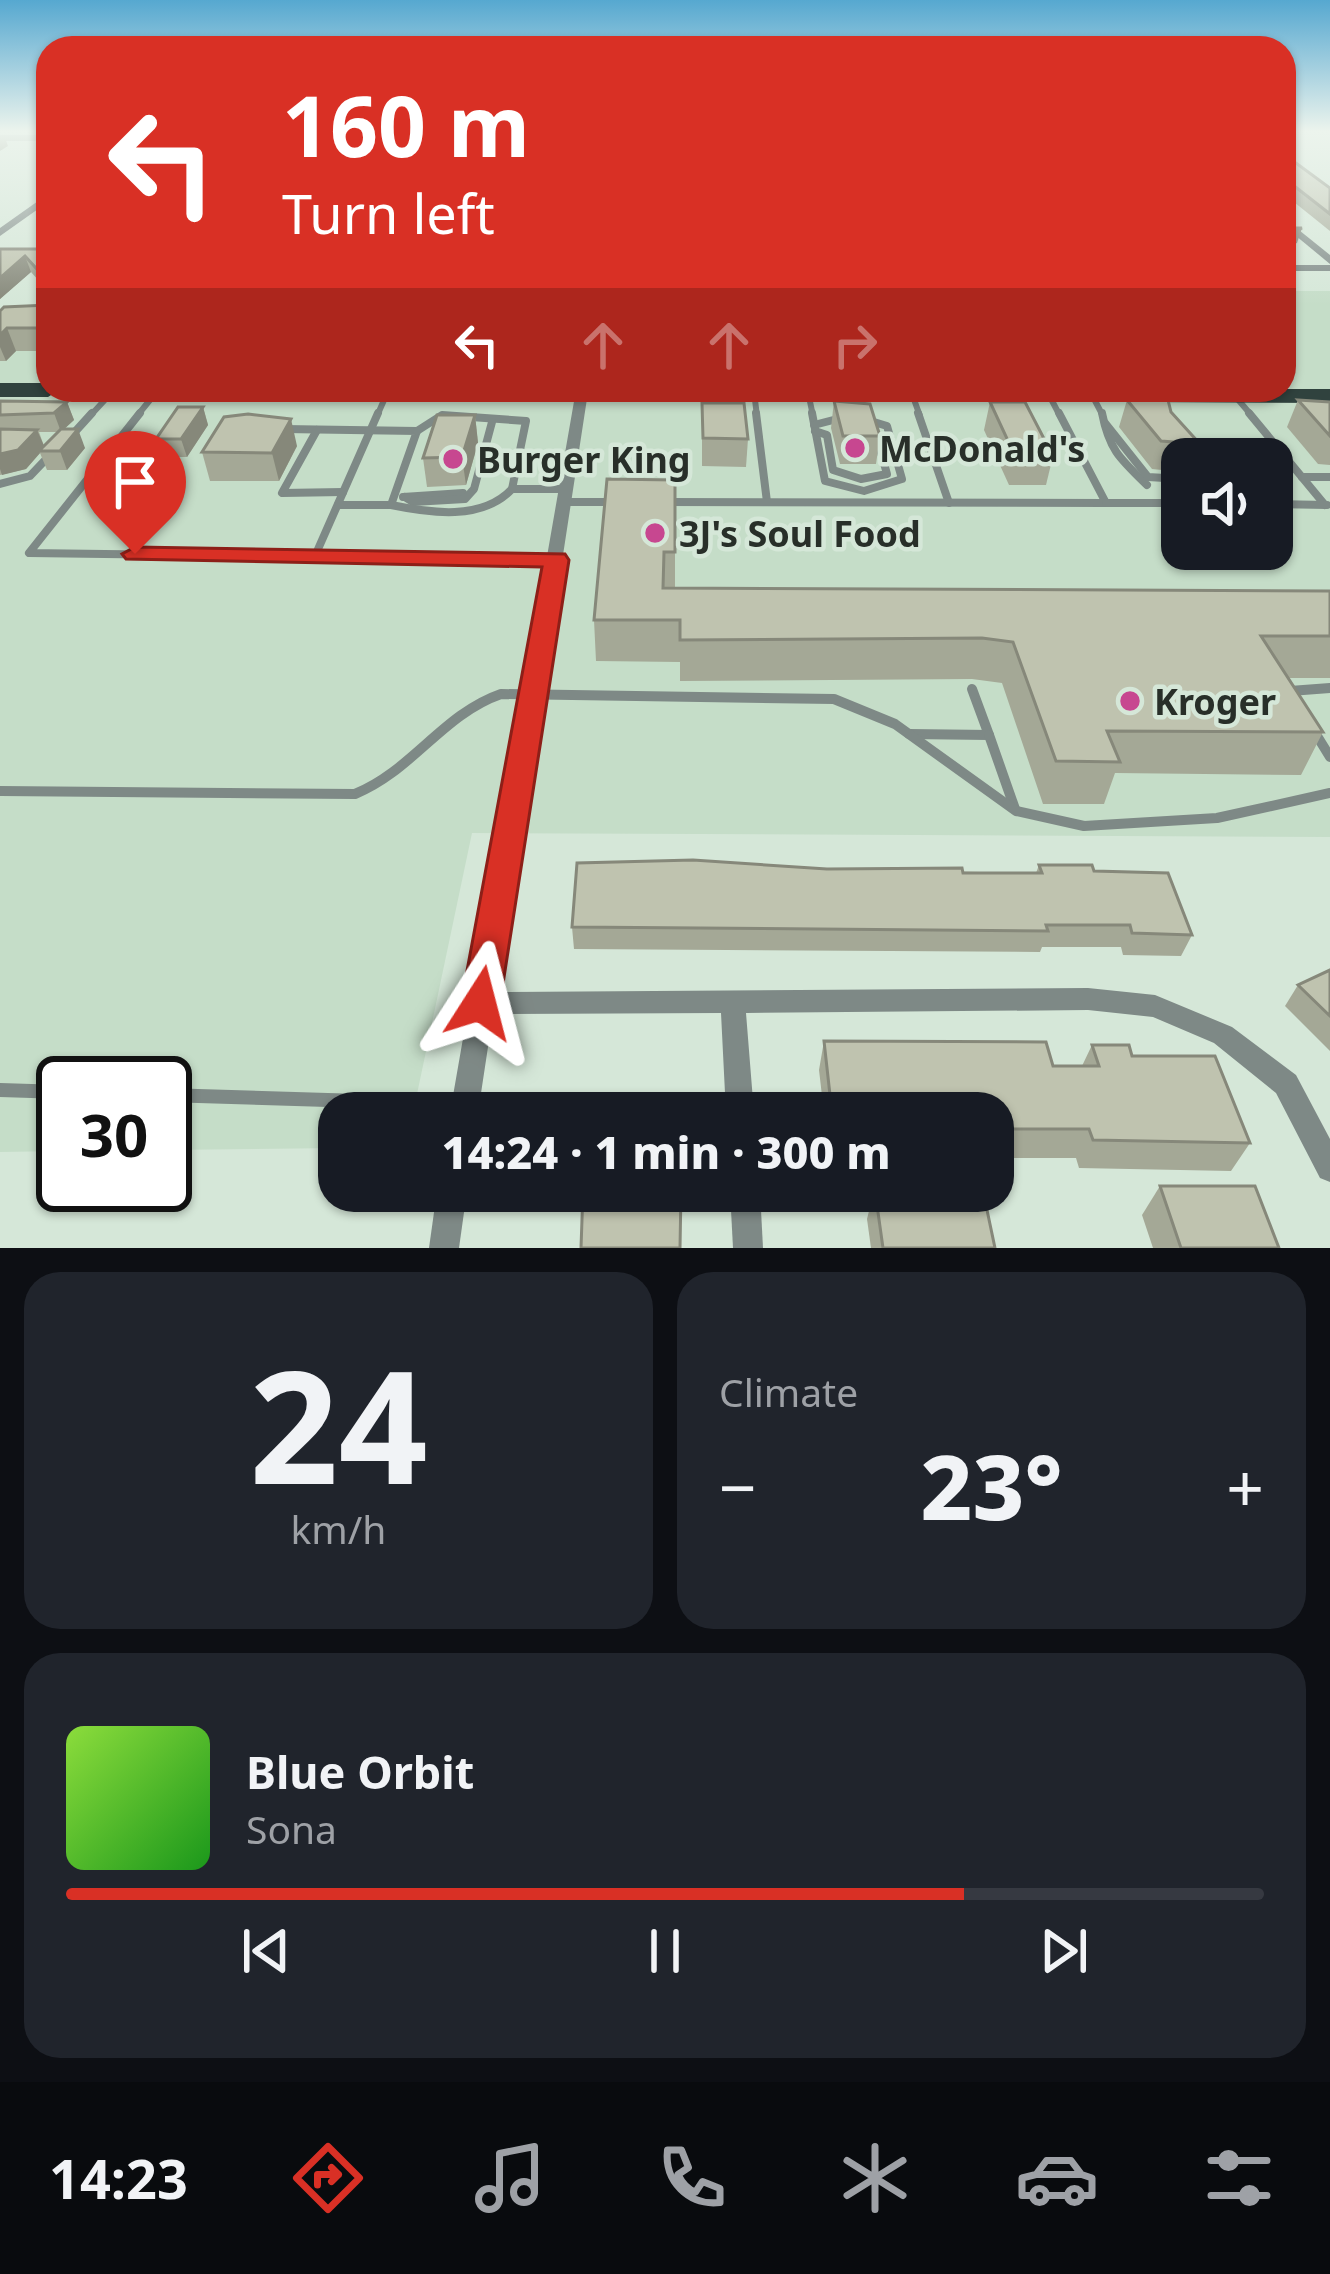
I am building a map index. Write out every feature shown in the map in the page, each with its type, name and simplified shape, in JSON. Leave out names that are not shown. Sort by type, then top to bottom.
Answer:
[{"type":"main road","points":[[0,389],[36,390]]},
{"type":"main road","points":[[1296,392],[1330,396]]},
{"type":"street","points":[[0,233],[36,206]]},
{"type":"street","points":[[1296,232],[1330,264]]},
{"type":"street","points":[[1296,267],[1330,264]]},
{"type":"street","points":[[467,1092],[580,402]]},
{"type":"street","points":[[480,1003],[1088,999],[1155,1006],[1223,1035],[1286,1084],[1330,1168]]},
{"type":"street","points":[[734,1003],[739,1092]]},
{"type":"street","points":[[444,1248],[449,1212]]},
{"type":"street","points":[[746,1212],[748,1248]]},
{"type":"lane","points":[[0,484],[30,476],[102,402]]},
{"type":"lane","points":[[148,402],[28,553],[556,560]]},
{"type":"lane","points":[[315,556],[383,402]]},
{"type":"lane","points":[[759,402],[767,502]]},
{"type":"lane","points":[[810,402],[825,481],[839,488],[878,491],[902,479],[887,425],[836,418],[815,428]]},
{"type":"lane","points":[[914,402],[949,502]]},
{"type":"lane","points":[[1053,402],[1106,502]]},
{"type":"lane","points":[[1096,402],[1148,477],[1161,479]]},
{"type":"lane","points":[[1240,402],[1327,505]]},
{"type":"lane","points":[[279,429],[417,431],[442,415],[526,422],[507,497],[482,508],[414,510],[397,499]]},
{"type":"lane","points":[[1105,421],[1128,419]]},
{"type":"lane","points":[[1105,421],[1102,430],[1114,454],[1147,485],[1158,503]]},
{"type":"lane","points":[[338,505],[465,499],[474,489],[492,422]]},
{"type":"lane","points":[[815,428],[827,435],[833,470],[875,478],[887,474],[873,422]]},
{"type":"lane","points":[[1182,428],[1190,438]]},
{"type":"lane","points":[[317,430],[282,493],[344,492]]},
{"type":"lane","points":[[397,499],[417,431]]},
{"type":"lane","points":[[895,447],[930,447]]},
{"type":"lane","points":[[1302,477],[1330,477]]},
{"type":"lane","points":[[1147,485],[1161,484]]},
{"type":"lane","points":[[512,488],[620,502]]},
{"type":"lane","points":[[839,488],[842,502]]},
{"type":"lane","points":[[878,491],[881,502]]},
{"type":"lane","points":[[659,502],[1158,503]]},
{"type":"lane","points":[[1293,504],[1327,505]]},
{"type":"lane","points":[[1299,706],[1288,689],[1330,688]]},
{"type":"lane","points":[[972,689],[1016,811]]},
{"type":"lane","points":[[0,791],[355,794],[386,785],[478,699],[501,694],[834,699],[909,734],[1016,811],[1064,825],[1200,823],[1278,810],[1330,793]]},
{"type":"lane","points":[[1309,723],[1330,757]]},
{"type":"lane","points":[[909,734],[989,735]]},
{"type":"lane","points":[[0,1090],[36,1091]]},
{"type":"lane","points":[[192,1096],[318,1102]]},
{"type":"shaded area","points":[[1296,291],[1330,291],[1330,837],[472,833],[417,1092],[318,1092],[318,1148],[192,1150],[192,1056],[36,1056],[36,1151],[0,1152],[0,311],[36,311],[36,402],[1296,402]]},
{"type":"building","points":[[1297,188],[1330,188],[1330,214]]},
{"type":"building","points":[[0,249],[36,249],[36,268],[25,256],[0,278]]},
{"type":"building","points":[[36,306],[36,328],[7,328],[0,335],[4,307]]},
{"type":"building","points":[[1298,400],[1330,402],[1330,436]]},
{"type":"building","points":[[0,401],[67,402],[54,413],[0,415]]},
{"type":"building","points":[[834,402],[870,404],[880,436],[843,436]]},
{"type":"building","points":[[990,402],[1025,402],[1053,456],[1015,456]]},
{"type":"building","points":[[1129,402],[1168,402],[1171,412],[1195,438],[1161,441]]},
{"type":"building","points":[[702,403],[744,403],[748,439],[703,438]]},
{"type":"building","points":[[178,407],[203,407],[181,439],[156,439]]},
{"type":"building","points":[[248,414],[291,419],[272,453],[202,452],[224,417]]},
{"type":"building","points":[[437,415],[475,415],[462,457],[423,458]]},
{"type":"building","points":[[0,429],[37,430],[18,450],[0,454]]},
{"type":"building","points":[[61,429],[78,429],[60,451],[39,451]]},
{"type":"building","points":[[607,479],[675,480],[675,552],[664,552],[663,588],[1330,591],[1330,636],[1261,636],[1323,732],[1107,731],[1120,762],[1056,761],[1013,642],[982,638],[680,640],[680,620],[594,620]]},
{"type":"building","points":[[693,860],[827,869],[962,868],[963,873],[1042,873],[1039,865],[1092,865],[1094,871],[1168,873],[1192,935],[1132,933],[1130,925],[1046,925],[1048,931],[572,927],[577,863]]},
{"type":"building","points":[[1330,970],[1330,1016],[1298,985]]},
{"type":"building","points":[[824,1041],[1046,1042],[1053,1066],[1099,1066],[1092,1045],[1129,1045],[1132,1056],[1215,1056],[1250,1143],[1093,1140],[1089,1129],[1014,1129],[1014,1092],[830,1092]]},
{"type":"building","points":[[1160,1186],[1255,1186],[1279,1248],[1181,1248]]},
{"type":"building","points":[[582,1212],[681,1212],[680,1248],[581,1248]]},
{"type":"building","points":[[878,1212],[987,1212],[995,1248],[883,1248]]},
{"type":"place","name":"McDonald's","points":[[855,448]]},
{"type":"place","name":"Burger King","points":[[453,459]]},
{"type":"place","name":"3J's Soul Food","points":[[655,533]]},
{"type":"place","name":"Kroger","points":[[1130,701]]},
{"type":"route","points":[[135,554],[556,560],[480,1003]]}]
